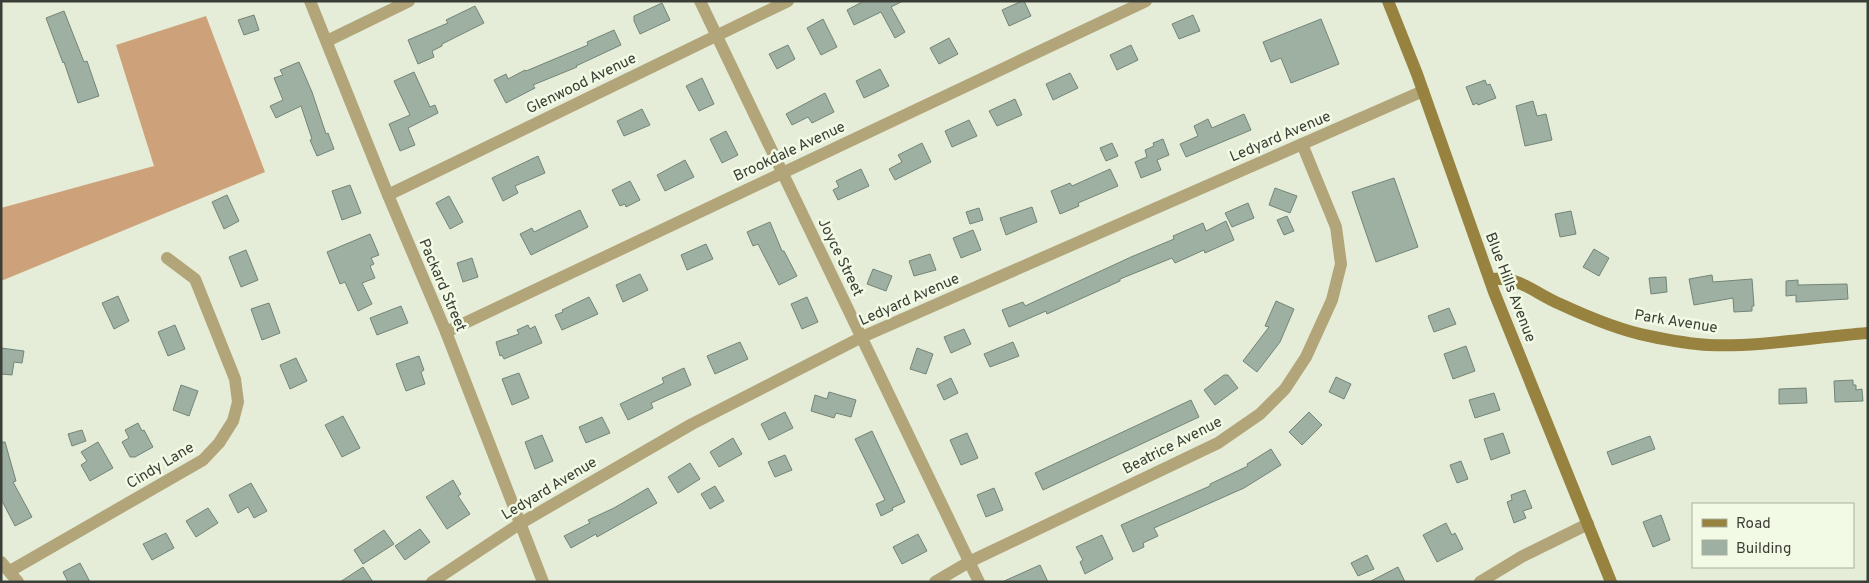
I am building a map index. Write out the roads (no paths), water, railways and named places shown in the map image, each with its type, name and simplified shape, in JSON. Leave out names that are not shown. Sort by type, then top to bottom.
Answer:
[{"type":"main road","name":"Blue Hills Avenue","points":[[1388,1],[1423,91],[1490,279],[1611,582]]},
{"type":"main road","name":"Park Avenue","points":[[1490,279],[1506,278],[1515,280],[1557,303],[1608,324],[1647,336],[1707,345],[1750,345],[1868,333]]},
{"type":"street","name":"Packard Street","points":[[310,1],[446,332],[543,582]]},
{"type":"street","points":[[327,41],[409,1]]},
{"type":"street","name":"Joyce Street","points":[[700,1],[979,582]]},
{"type":"street","name":"Glenwood Avenue","points":[[388,194],[788,1]]},
{"type":"street","name":"Brookdale Avenue","points":[[446,332],[1146,1]]},
{"type":"street","name":"Ledyard Avenue","points":[[432,582],[521,523],[692,424],[862,336],[1423,91]]},
{"type":"street","name":"Beatrice Avenue","points":[[935,582],[969,562],[1218,442],[1260,414],[1285,389],[1306,357],[1332,300],[1341,264],[1336,227],[1302,144]]},
{"type":"street","name":"Cindy Lane","points":[[6,567],[203,460],[219,443],[233,421],[238,402],[235,379],[195,279],[167,258]]},
{"type":"street","points":[[1480,582],[1524,556],[1588,524]]},
{"type":"street","points":[[6,567],[18,582]]}]
